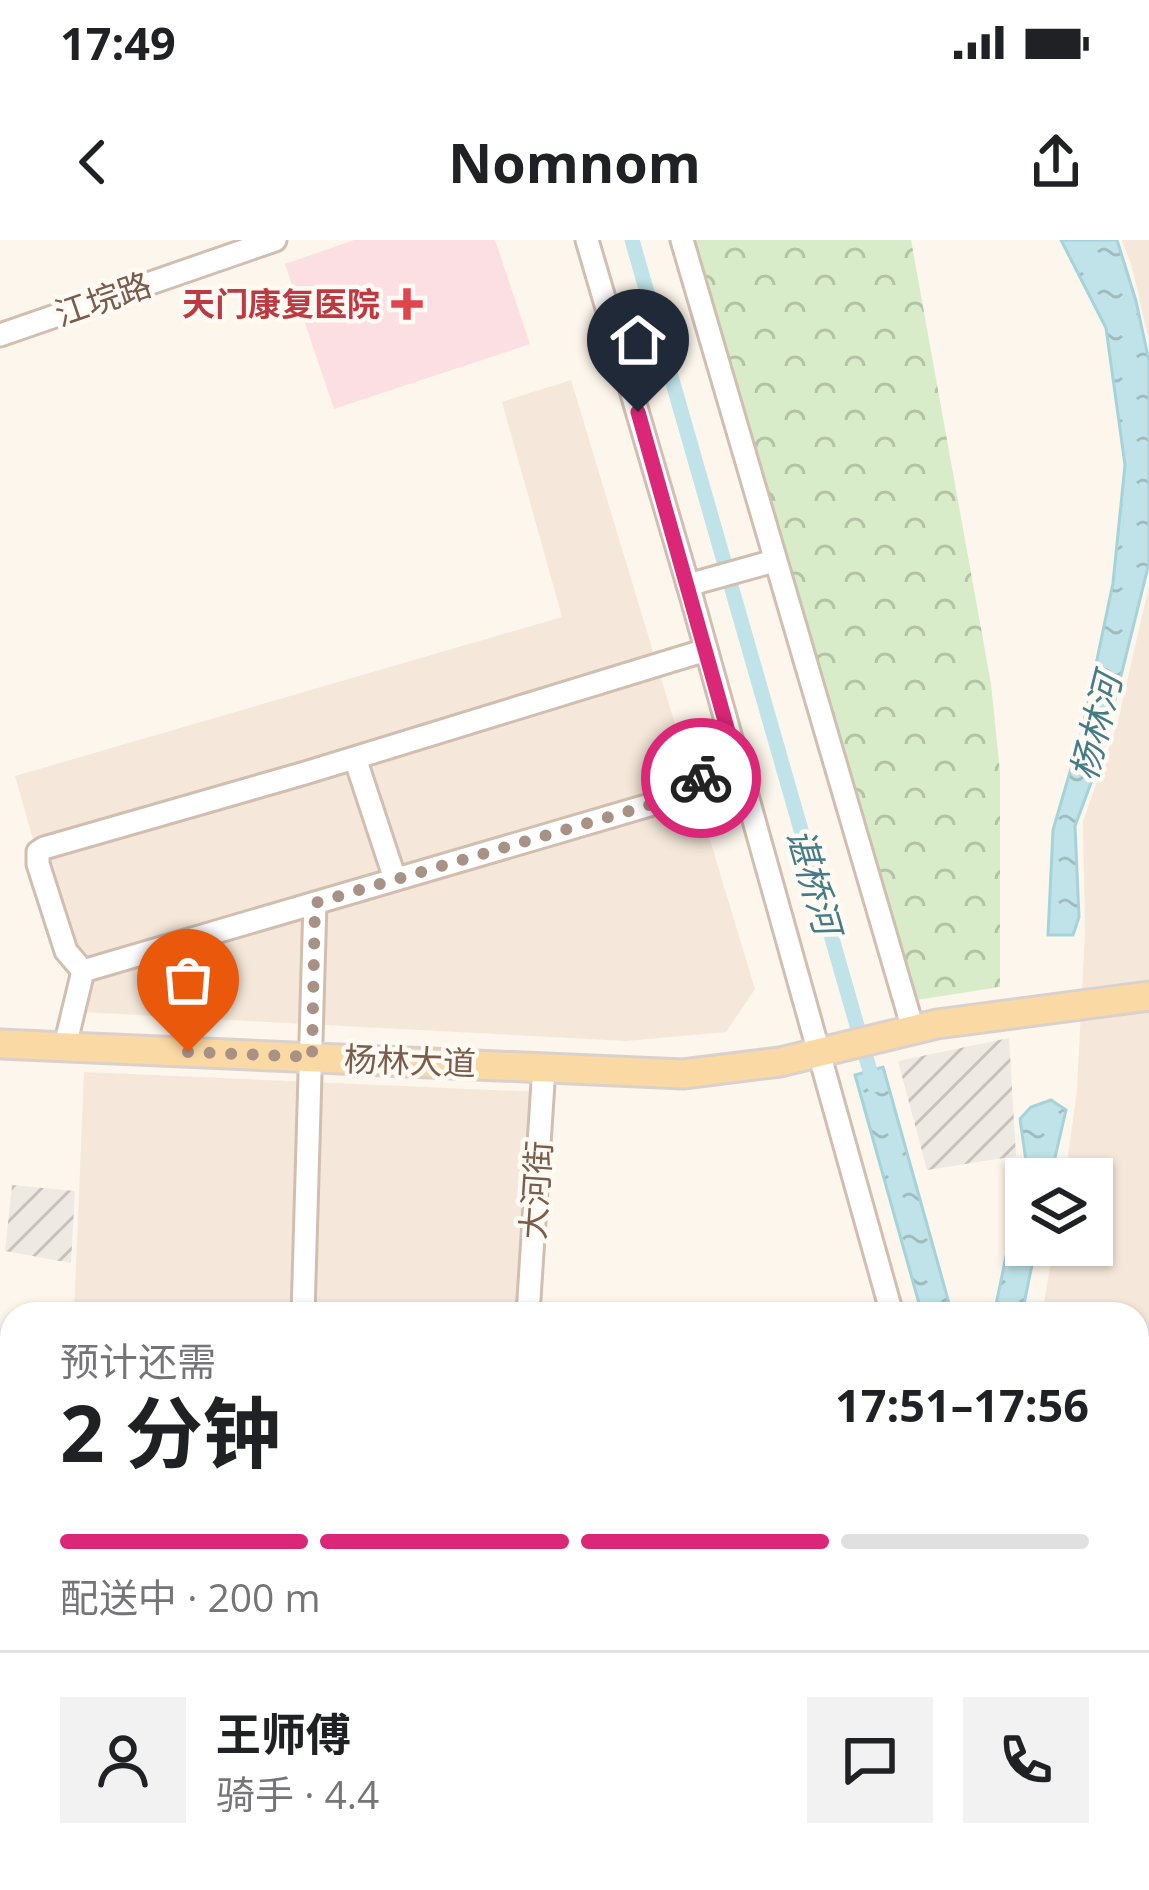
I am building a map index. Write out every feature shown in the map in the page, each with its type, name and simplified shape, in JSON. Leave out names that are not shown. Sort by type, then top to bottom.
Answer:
[{"type":"main road","points":[[906,1030],[1149,996]]},
{"type":"main road","name":"杨林大道","points":[[0,1044],[683,1074],[734,1070],[906,1030]]},
{"type":"street","name":"江垸路","points":[[0,335],[275,240]]},
{"type":"street","points":[[587,240],[889,1302]]},
{"type":"street","points":[[682,240],[906,1030]]},
{"type":"street","points":[[688,585],[774,560]]},
{"type":"street","points":[[83,970],[66,951],[38,864],[38,852],[44,848],[706,650]]},
{"type":"street","points":[[355,758],[395,879]]},
{"type":"street","points":[[83,970],[670,799],[702,778],[738,767]]},
{"type":"street","points":[[303,1302],[315,903]]},
{"type":"street","points":[[64,1046],[83,970]]},
{"type":"street","name":"大河街","points":[[529,1302],[544,1067]]},
{"type":"shaded area","name":"天门康复医院","points":[[354,240],[495,240],[530,344],[334,409],[285,264]]},
{"type":"shaded area","points":[[1122,240],[1149,240],[1149,341],[1132,267]]},
{"type":"shaded area","points":[[571,380],[755,989],[726,1032],[626,1041],[82,1012],[15,776],[562,617],[502,402]]},
{"type":"shaded area","points":[[1149,586],[1149,1302],[1044,1302],[1050,1266],[1113,1266],[1113,1158],[1068,1158],[1077,1090],[1085,931],[1083,821],[1117,725]]},
{"type":"shaded area","points":[[1009,1038],[1016,1156],[927,1170],[898,1061]]},
{"type":"shaded area","points":[[84,1072],[540,1092],[531,1302],[74,1302]]},
{"type":"shaded area","points":[[12,1185],[75,1191],[71,1263],[5,1251]]},
{"type":"green space","points":[[689,240],[911,240],[991,684],[1000,772],[1000,987],[910,1001]]},
{"type":"water","name":"杨林河","points":[[1061,240],[1117,240],[1136,301],[1149,361],[1149,563],[1101,756],[1075,826],[1079,917],[1073,935],[1048,935],[1053,830],[1082,731],[1113,583],[1125,465],[1106,328]]},
{"type":"water","points":[[883,1067],[949,1302],[919,1302],[855,1075]]},
{"type":"water","points":[[1051,1100],[1066,1110],[1055,1158],[1026,1158],[1020,1119],[1031,1107]]},
{"type":"water","points":[[1005,1261],[1005,1266],[1032,1266],[1024,1302],[997,1302]]},
{"type":"waterway","name":"谌桥河","points":[[632,240],[874,1085]]},
{"type":"way so far","points":[[188,1052],[312,1057],[315,903],[670,799],[701,778]]},
{"type":"place","name":"天门康复医院","points":[[407,304]]},
{"type":"route","points":[[638,412],[738,767],[701,778]]}]
